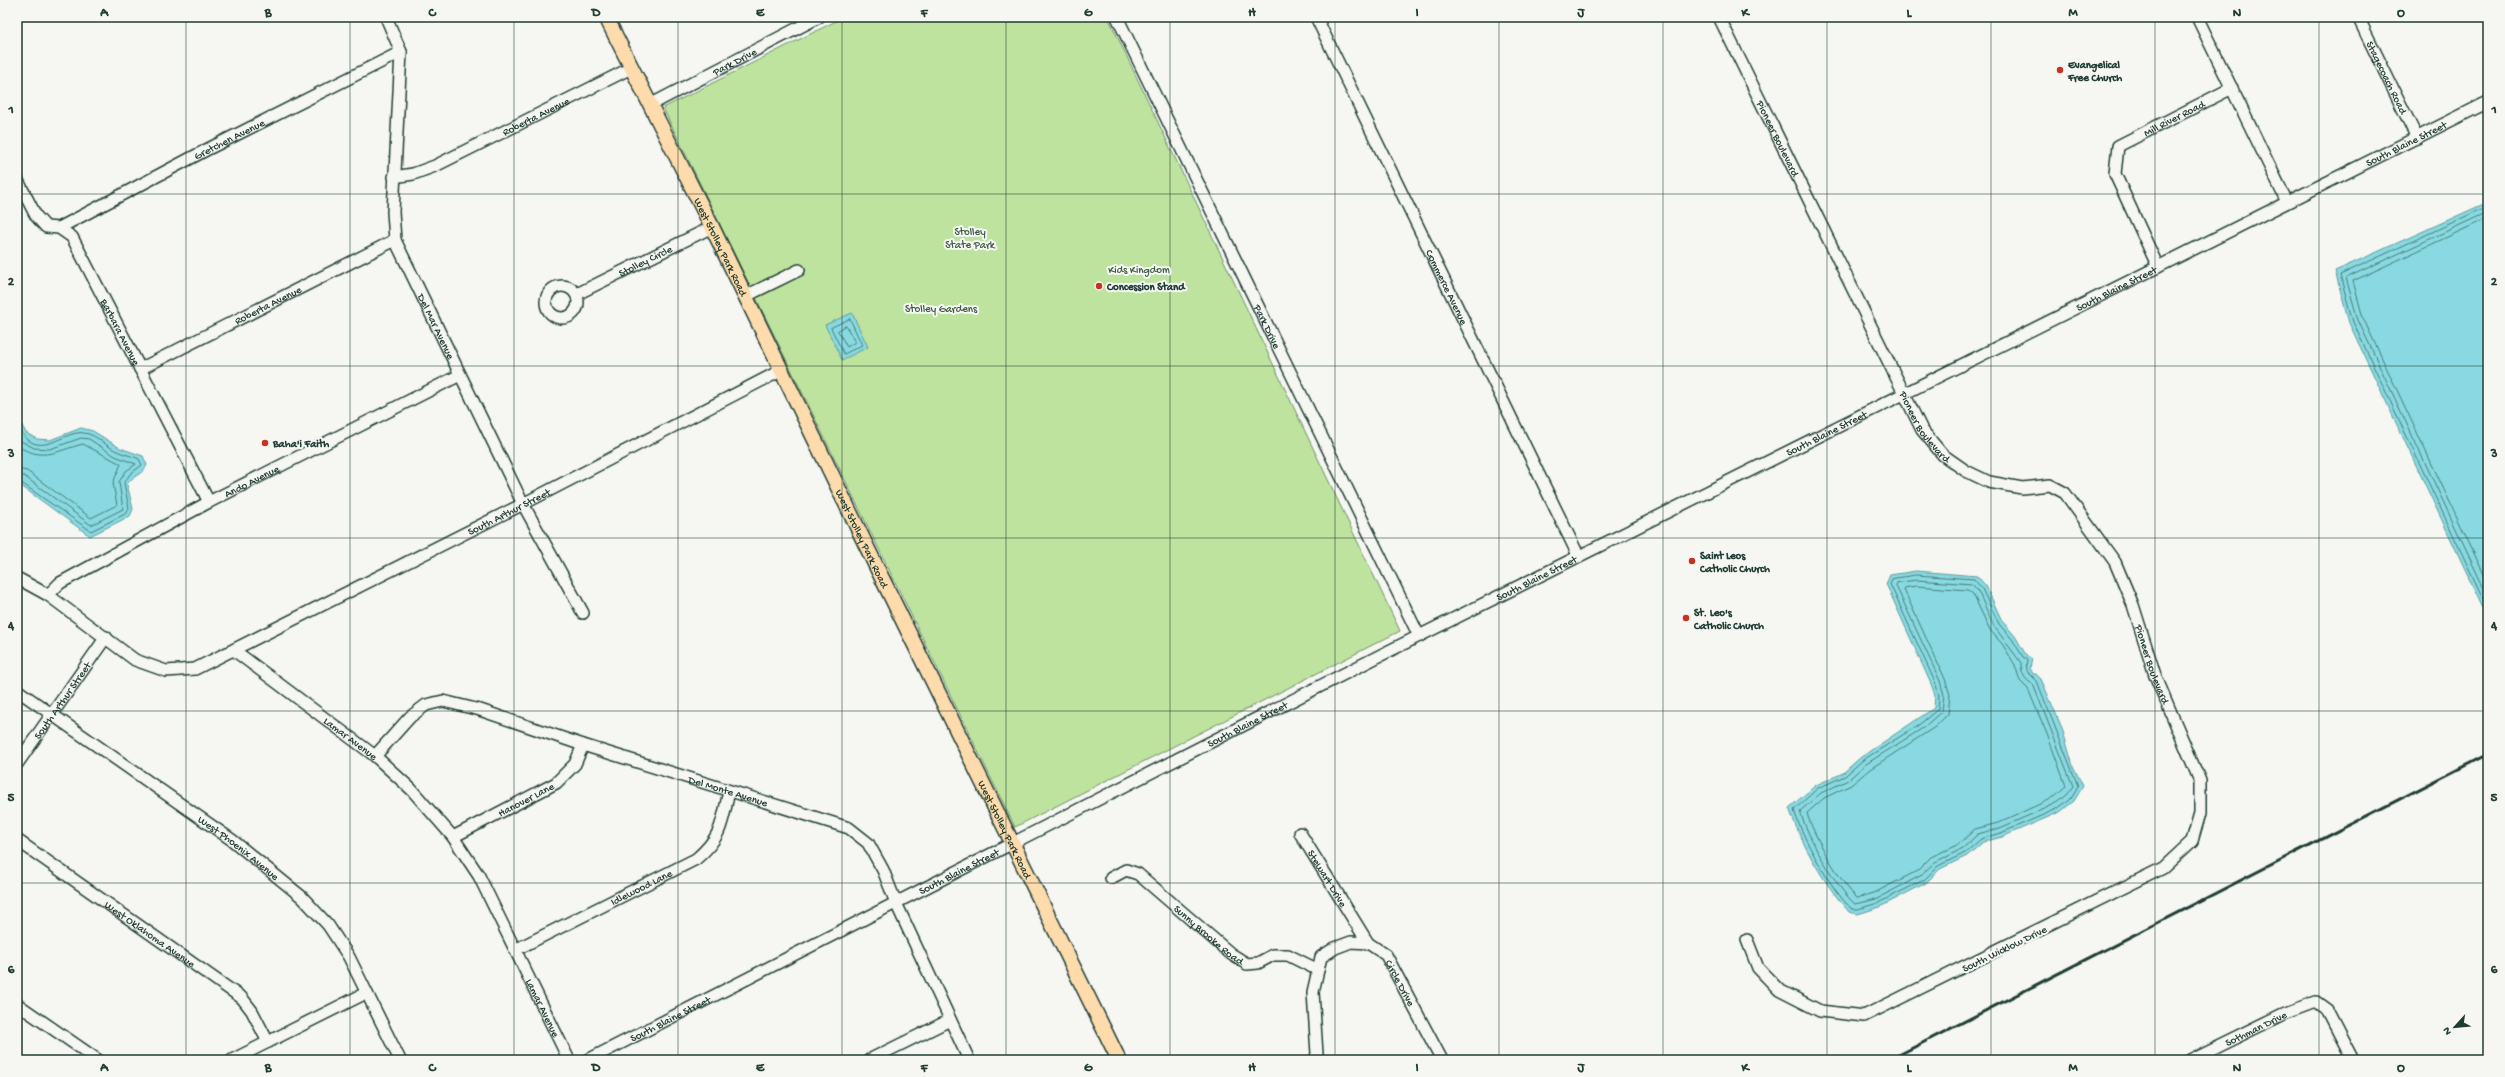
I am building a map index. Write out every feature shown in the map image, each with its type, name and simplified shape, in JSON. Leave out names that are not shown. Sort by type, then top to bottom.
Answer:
[{"type":"main road","name":"West Stolley Park Road","points":[[606,17],[746,296],[1119,1060]]},
{"type":"street","name":"Del Mar Avenue","points":[[386,17],[401,52],[394,177],[393,212],[395,240],[524,504],[583,613]]},
{"type":"street","name":"Park Drive","points":[[650,105],[819,17]]},
{"type":"street","name":"Park Drive","points":[[1117,17],[1419,636]]},
{"type":"street","name":"Commerce Avenue","points":[[1316,17],[1579,557]]},
{"type":"street","name":"Pioneer Boulevard","points":[[1719,17],[1903,395],[1922,430],[1949,459],[1989,482],[2022,488],[2050,485],[2065,493],[2115,562],[2133,605],[2155,675],[2189,755]]},
{"type":"street","points":[[2197,17],[2287,202]]},
{"type":"street","name":"Stagecoach Road","points":[[2358,17],[2417,138]]},
{"type":"street","name":"Gretchen Avenue","points":[[59,228],[208,149],[401,52]]},
{"type":"street","name":"Roberta Avenue","points":[[394,177],[413,174],[435,166],[631,68]]},
{"type":"street","name":"Mill River Road","points":[[2158,267],[2115,174],[2118,146],[2232,88]]},
{"type":"street","name":"South Blaine Street","points":[[588,1060],[1419,636],[2488,102]]},
{"type":"street","name":"Barbara Avenue","points":[[17,179],[36,216],[46,227],[59,228],[72,237],[209,502]]},
{"type":"street","name":"Stolley Circle","points":[[577,294],[712,227]]},
{"type":"street","name":"Roberta Avenue","points":[[140,369],[395,240]]},
{"type":"street","points":[[746,296],[799,270]]},
{"type":"street","name":"South Arthur Street","points":[[234,651],[524,504],[782,370]]},
{"type":"street","name":"Ando Avenue","points":[[48,595],[60,583],[209,502],[460,375]]},
{"type":"street","points":[[17,578],[48,595],[135,660],[166,671],[194,669],[234,651]]},
{"type":"street","name":"South Arthur Street","points":[[17,764],[106,637]]},
{"type":"street","name":"Lamar Avenue","points":[[234,651],[375,756],[411,789],[453,837],[479,876],[569,1060]]},
{"type":"street","name":"West Phoenix Avenue","points":[[17,690],[232,840],[302,897],[328,925],[349,957],[400,1060]]},
{"type":"street","name":"Del Monte Avenue","points":[[375,756],[410,717],[426,705],[443,700],[480,710],[583,745],[849,828],[868,843],[883,870],[896,903],[969,1060]]},
{"type":"street","name":"Hanover Lane","points":[[453,837],[556,783],[576,764],[583,745]]},
{"type":"street","name":"South Wicklow Drive","points":[[1747,940],[1758,968],[1779,990],[1820,1012],[1864,1016],[2163,868],[2192,841],[2200,812],[2200,781],[2189,755]]},
{"type":"street","name":"Idlewood Lane","points":[[515,950],[696,860],[712,846],[721,828],[729,791]]},
{"type":"street","name":"Stewart Drive","points":[[1300,833],[1368,943]]},
{"type":"street","name":"West Oklahoma Avenue","points":[[17,840],[242,998],[252,1011],[268,1042]]},
{"type":"street","name":"Sunny Brooke Road","points":[[1111,878],[1126,870],[1138,874],[1231,954],[1247,964],[1258,963],[1273,956],[1288,956],[1318,970]]},
{"type":"street","points":[[1315,1060],[1317,1054],[1313,992],[1321,957],[1335,948],[1351,942],[1368,943]]},
{"type":"street","name":"Circle Drive","points":[[1368,943],[1386,955],[1442,1060]]},
{"type":"street","points":[[232,1060],[366,993]]},
{"type":"street","name":"Sothman Drive","points":[[2190,1060],[2284,1014],[2316,1002],[2328,1010],[2353,1060]]},
{"type":"street","points":[[17,1004],[98,1060]]},
{"type":"street","points":[[869,1060],[950,1020]]},
{"type":"green space","name":"Stolley State Park","points":[[844,17],[1108,17],[1400,631],[1015,827],[663,108]]},
{"type":"water","points":[[2488,202],[2488,618],[2349,323],[2335,271]]},
{"type":"water","points":[[852,313],[868,347],[842,360],[825,325]]},
{"type":"water","points":[[17,416],[26,433],[37,439],[50,440],[81,428],[93,431],[120,448],[143,456],[147,465],[143,471],[127,484],[133,509],[130,516],[90,536],[17,483]]},
{"type":"water","points":[[1916,571],[1977,576],[1986,586],[2002,621],[2015,636],[2026,655],[2032,659],[2030,668],[2033,674],[2036,674],[2041,679],[2062,728],[2073,766],[2083,786],[2074,801],[2060,812],[2002,837],[1983,842],[1967,856],[1940,869],[1926,883],[1880,907],[1858,914],[1849,912],[1822,876],[1800,836],[1789,808],[1816,785],[1843,773],[1861,757],[1934,708],[1935,695],[1931,684],[1886,584],[1890,575]]},
{"type":"railway","points":[[1889,1060],[2488,754]]},
{"type":"place","name":"Evangelical Free Church","points":[[2060,70]]},
{"type":"place","name":"Concession Stand","points":[[1099,286]]},
{"type":"place","name":"Baha'i Faith","points":[[265,443]]},
{"type":"place","name":"Saint Leos Catholic Church","points":[[1692,561]]},
{"type":"place","name":"St. Leo's Catholic Church","points":[[1686,618]]},
{"type":"park label","name":"Kids Kingdom","points":[[1139,269]]},
{"type":"park label","name":"Stolley Gardens","points":[[941,308]]}]
